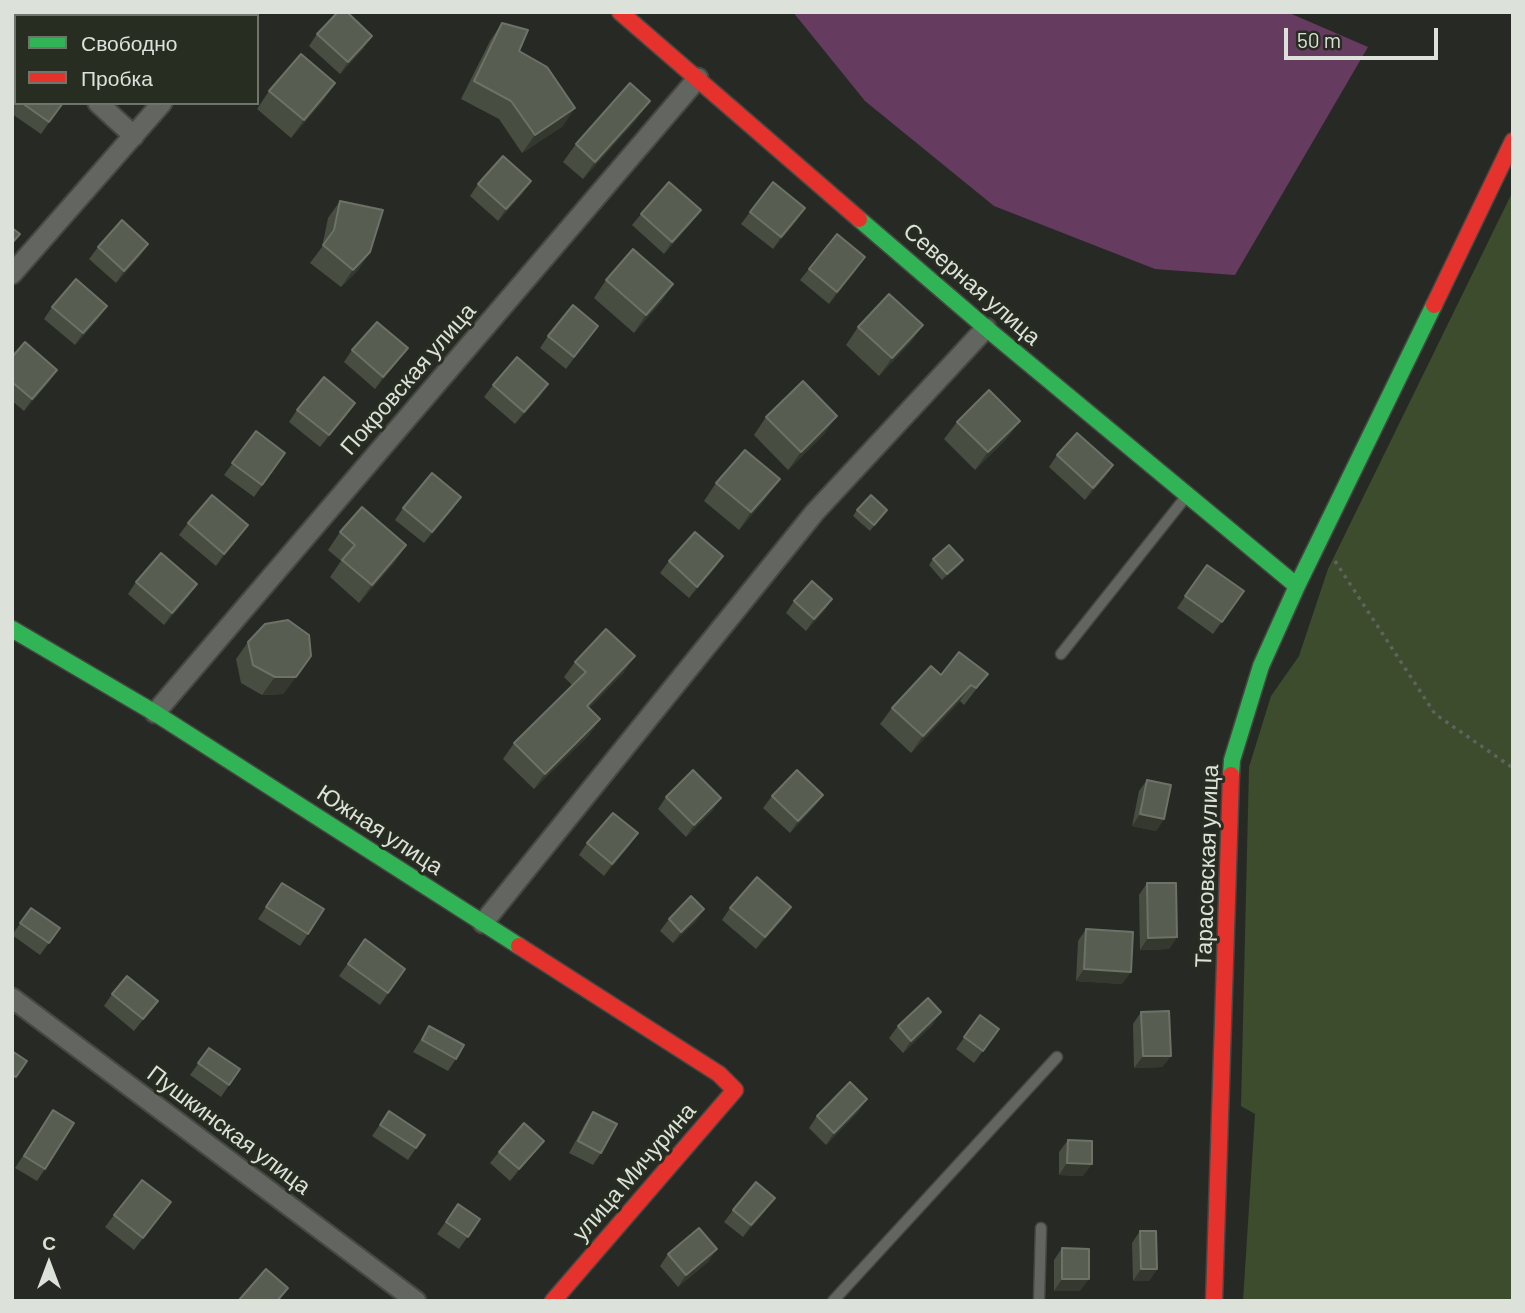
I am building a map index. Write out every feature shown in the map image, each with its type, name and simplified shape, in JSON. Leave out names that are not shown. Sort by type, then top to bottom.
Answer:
[{"type":"street","name":"Северная улица","points":[[620,12],[986,328],[1297,586]]},
{"type":"street","name":"Покровская улица","points":[[155,713],[698,78]]},
{"type":"street","points":[[100,105],[134,136]]},
{"type":"street","points":[[12,274],[160,105]]},
{"type":"street","name":"Тарасовская улица","points":[[1214,1301],[1232,760],[1261,666],[1297,586],[1513,141]]},
{"type":"street","points":[[483,923],[815,512],[986,328]]},
{"type":"street","name":"Южная улица","points":[[12,629],[155,713],[719,1074]]},
{"type":"street","name":"Пушкинская улица","points":[[12,998],[416,1301]]},
{"type":"street","name":"улица Мичурина","points":[[553,1301],[735,1090],[719,1074]]},
{"type":"lane","points":[[1061,654],[1188,495]]},
{"type":"lane","points":[[833,1301],[1057,1057]]},
{"type":"lane","points":[[1039,1301],[1041,1228]]},
{"type":"path","points":[[1320,539],[1436,714],[1513,768]]},
{"type":"green space","points":[[1513,191],[1513,1301],[1243,1301],[1255,1114],[1241,1106],[1249,767],[1271,696],[1299,656],[1328,569]]},
{"type":"shaded area","points":[[793,12],[1287,12],[1368,47],[1235,275],[1155,269],[994,206],[865,101]]},
{"type":"building","points":[[338,12],[347,12],[372,36],[348,62],[317,34]]},
{"type":"building","points":[[502,23],[528,30],[519,51],[547,67],[575,108],[535,135],[511,101],[474,81]]},
{"type":"building","points":[[301,54],[335,83],[304,120],[269,91]]},
{"type":"building","points":[[630,83],[650,101],[595,162],[576,144]]},
{"type":"building","points":[[25,105],[62,105],[49,122]]},
{"type":"building","points":[[503,156],[531,181],[506,209],[478,184]]},
{"type":"building","points":[[669,182],[701,210],[672,242],[641,214]]},
{"type":"building","points":[[773,182],[805,208],[781,237],[750,212]]},
{"type":"building","points":[[340,201],[383,210],[370,252],[353,270],[323,245],[334,230]]},
{"type":"building","points":[[122,220],[148,244],[124,271],[98,247]]},
{"type":"building","points":[[12,228],[20,234],[12,243]]},
{"type":"building","points":[[837,234],[865,257],[837,292],[809,269]]},
{"type":"building","points":[[633,249],[673,284],[646,315],[606,280]]},
{"type":"building","points":[[76,279],[107,306],[83,333],[52,307]]},
{"type":"building","points":[[889,294],[923,325],[892,358],[858,327]]},
{"type":"building","points":[[573,305],[598,326],[574,357],[548,336]]},
{"type":"building","points":[[377,322],[408,348],[383,377],[352,350]]},
{"type":"building","points":[[25,342],[57,370],[32,399],[12,382],[12,357]]},
{"type":"building","points":[[517,357],[548,384],[524,412],[493,385]]},
{"type":"building","points":[[324,377],[355,403],[329,435],[297,410]]},
{"type":"building","points":[[803,381],[837,416],[801,452],[766,417]]},
{"type":"building","points":[[989,390],[1020,421],[988,452],[957,422]]},
{"type":"building","points":[[256,431],[285,453],[262,485],[232,463]]},
{"type":"building","points":[[1077,433],[1113,465],[1093,488],[1057,455]]},
{"type":"building","points":[[745,450],[780,479],[751,512],[716,483]]},
{"type":"building","points":[[432,473],[461,497],[432,532],[403,508]]},
{"type":"building","points":[[212,495],[248,525],[224,554],[188,523]]},
{"type":"building","points":[[871,495],[887,510],[874,525],[857,510]]},
{"type":"building","points":[[362,507],[406,545],[372,585],[342,560],[355,545],[340,532]]},
{"type":"building","points":[[695,532],[723,556],[697,587],[669,561]]},
{"type":"building","points":[[949,545],[963,560],[947,574],[933,559]]},
{"type":"building","points":[[161,553],[197,584],[172,613],[136,582]]},
{"type":"building","points":[[1207,565],[1244,591],[1222,622],[1185,596]]},
{"type":"building","points":[[812,581],[832,599],[814,619],[794,601]]},
{"type":"building","points":[[288,620],[309,635],[311,656],[296,677],[275,677],[253,665],[248,642],[265,624]]},
{"type":"building","points":[[606,629],[635,656],[587,706],[600,719],[545,774],[514,743],[586,672],[575,662]]},
{"type":"building","points":[[959,652],[988,674],[976,688],[971,685],[923,736],[892,708],[931,666],[941,675]]},
{"type":"building","points":[[693,770],[721,798],[694,825],[666,797]]},
{"type":"building","points":[[797,770],[823,795],[798,821],[772,796]]},
{"type":"building","points":[[1147,780],[1171,785],[1164,819],[1140,814]]},
{"type":"building","points":[[613,813],[638,833],[612,864],[587,843]]},
{"type":"building","points":[[757,877],[791,907],[765,937],[730,908]]},
{"type":"building","points":[[282,883],[324,909],[308,934],[266,907]]},
{"type":"building","points":[[1147,883],[1176,883],[1177,937],[1148,938]]},
{"type":"building","points":[[691,896],[704,909],[681,932],[669,919]]},
{"type":"building","points":[[31,908],[60,928],[49,943],[20,923]]},
{"type":"building","points":[[1086,929],[1133,932],[1131,972],[1084,969]]},
{"type":"building","points":[[365,939],[405,969],[388,993],[348,964]]},
{"type":"building","points":[[127,976],[158,1001],[143,1019],[112,994]]},
{"type":"building","points":[[928,998],[941,1012],[911,1041],[898,1026]]},
{"type":"building","points":[[1169,1011],[1171,1056],[1143,1056],[1141,1012]]},
{"type":"building","points":[[980,1015],[999,1029],[983,1051],[964,1037]]},
{"type":"building","points":[[429,1026],[464,1045],[456,1059],[422,1040]]},
{"type":"building","points":[[209,1048],[240,1069],[229,1085],[198,1063]]},
{"type":"building","points":[[12,1051],[27,1061],[16,1077],[12,1075]]},
{"type":"building","points":[[850,1082],[867,1099],[834,1133],[817,1116]]},
{"type":"building","points":[[53,1110],[74,1123],[45,1169],[24,1156]]},
{"type":"building","points":[[389,1111],[425,1135],[416,1148],[380,1125]]},
{"type":"building","points":[[593,1112],[617,1124],[601,1153],[578,1141]]},
{"type":"building","points":[[524,1123],[544,1141],[519,1169],[499,1152]]},
{"type":"building","points":[[1068,1140],[1092,1141],[1092,1164],[1067,1163]]},
{"type":"building","points":[[142,1180],[171,1202],[143,1238],[114,1215]]},
{"type":"building","points":[[756,1182],[775,1198],[751,1225],[733,1210]]},
{"type":"building","points":[[458,1204],[480,1219],[468,1237],[446,1222]]},
{"type":"building","points":[[699,1228],[717,1249],[686,1275],[668,1254]]},
{"type":"building","points":[[1140,1231],[1156,1231],[1157,1269],[1141,1269]]},
{"type":"building","points":[[1062,1248],[1089,1249],[1089,1279],[1062,1279]]},
{"type":"building","points":[[266,1269],[288,1288],[277,1301],[240,1301],[239,1300]]},
{"type":"traffic: fast","points":[[859,219],[1297,586]]},
{"type":"traffic: fast","points":[[1231,775],[1232,760],[1261,666],[1297,586],[1434,305]]},
{"type":"traffic: fast","points":[[12,629],[155,713],[519,946]]},
{"type":"traffic: jam","points":[[620,12],[859,219]]},
{"type":"traffic: jam","points":[[1434,305],[1513,141]]},
{"type":"traffic: jam","points":[[1214,1301],[1231,775]]},
{"type":"traffic: jam","points":[[519,946],[719,1074],[735,1090],[553,1301]]}]
